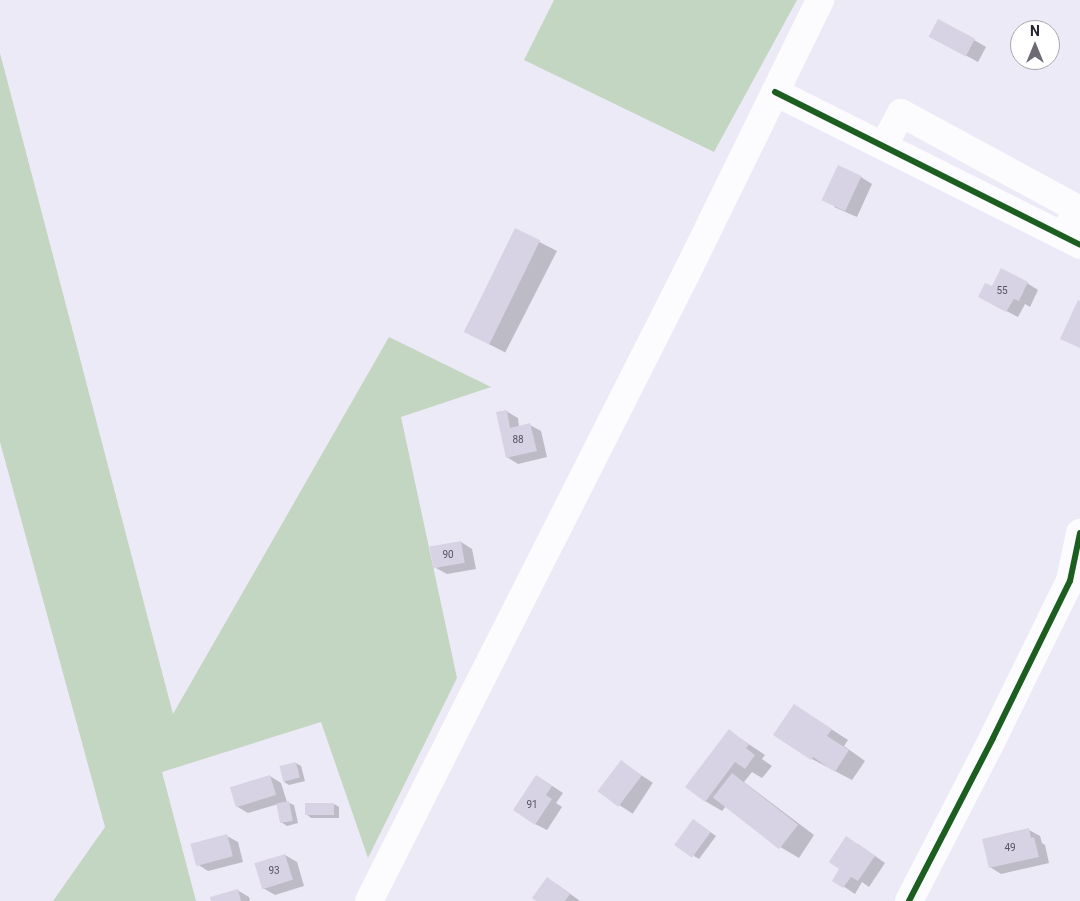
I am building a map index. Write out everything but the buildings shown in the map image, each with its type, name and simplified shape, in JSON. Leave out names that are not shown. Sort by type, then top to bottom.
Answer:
[{"type":"main road","points":[[369,901],[686,274],[820,0]]},
{"type":"main road","points":[[775,92],[884,145],[1071,241],[1078,209],[901,113],[884,145]]},
{"type":"main road","points":[[909,901],[1070,581],[1080,533]]},
{"type":"green space","points":[[554,0],[797,0],[714,152],[524,60]]},
{"type":"green space","points":[[0,53],[173,714],[389,337],[491,387],[401,417],[457,678],[368,858],[321,722],[162,772],[196,901],[53,901],[105,827],[0,442]]},
{"type":"cycle path","points":[[775,92],[1080,245]]},
{"type":"cycle path","points":[[909,901],[993,738],[1070,581],[1080,533]]}]
